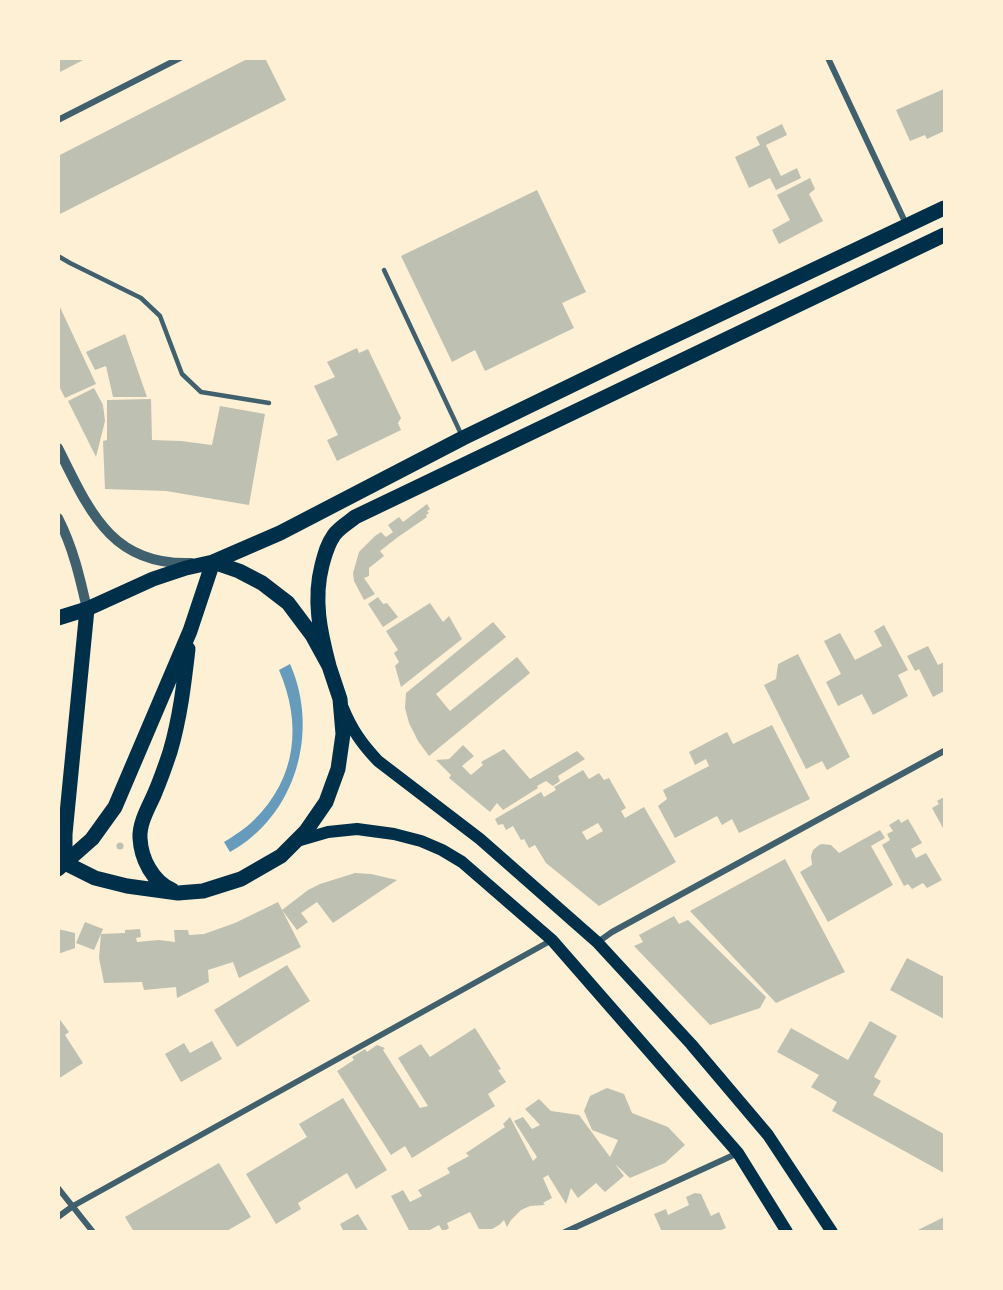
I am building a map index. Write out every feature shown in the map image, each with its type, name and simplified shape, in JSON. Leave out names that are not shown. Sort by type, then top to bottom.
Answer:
[{"type":"main road","points":[[58,618],[87,609],[153,579],[213,562],[280,533],[463,438],[945,208]]},
{"type":"main road","points":[[832,1232],[768,1134],[691,1044],[597,942],[480,839],[378,761],[363,746],[351,726],[329,666],[320,633],[317,593],[326,549],[336,533],[355,517],[945,235]]},
{"type":"main road","points":[[213,562],[239,571],[262,583],[288,603],[312,635],[329,666]]},
{"type":"main road","points":[[61,863],[92,839],[115,807],[190,632],[213,562]]},
{"type":"main road","points":[[61,863],[87,609]]},
{"type":"main road","points":[[177,893],[156,880],[146,862],[140,836],[144,819],[170,752],[183,697],[190,632]]},
{"type":"main road","points":[[61,863],[95,878],[127,886],[177,893],[203,891],[241,879],[281,856],[306,831],[326,802],[338,769],[343,734],[340,699]]},
{"type":"main road","points":[[296,841],[328,832],[357,829],[394,834],[421,841],[462,862],[552,940],[738,1152],[787,1232]]},
{"type":"street","points":[[58,120],[180,58]]},
{"type":"street","points":[[828,58],[907,226]]},
{"type":"street","points":[[58,448],[86,504],[108,532],[127,549],[148,559],[181,563],[213,562]]},
{"type":"street","points":[[58,518],[68,536],[87,609]]},
{"type":"street","points":[[597,942],[945,751]]},
{"type":"street","points":[[58,1217],[73,1206],[552,940]]},
{"type":"street","points":[[565,1232],[738,1152]]},
{"type":"street","points":[[58,1188],[93,1232]]},
{"type":"lane","points":[[58,256],[141,298],[160,316],[182,374],[201,392],[269,403]]},
{"type":"lane","points":[[384,270],[463,438]]},
{"type":"water","points":[[290,664],[299,690],[303,717],[302,743],[296,770],[286,794],[271,817],[253,836],[230,852],[224,842],[251,823],[268,804],[287,768],[293,730],[291,710],[279,670]]},
{"type":"building","points":[[58,58],[87,58],[58,73]]},
{"type":"building","points":[[249,58],[265,58],[286,100],[58,215],[58,156]]},
{"type":"building","points":[[944,89],[944,131],[927,139],[925,135],[910,141],[896,110]]},
{"type":"building","points":[[782,124],[787,135],[766,145],[781,176],[797,168],[801,178],[776,190],[770,178],[749,188],[735,157],[760,145],[756,137]]},
{"type":"building","points":[[810,178],[815,189],[809,194],[823,221],[779,244],[772,230],[790,220],[777,195]]},
{"type":"building","points":[[537,190],[586,292],[562,303],[574,328],[485,371],[475,350],[452,362],[401,256]]},
{"type":"building","points":[[58,303],[96,384],[65,398],[58,384]]},
{"type":"building","points":[[125,334],[147,397],[113,397],[106,366],[95,370],[86,352]]},
{"type":"building","points":[[357,348],[359,353],[368,349],[401,418],[398,423],[401,430],[337,461],[327,440],[338,435],[314,386],[335,377],[327,362]]},
{"type":"building","points":[[94,388],[103,405],[105,421],[96,457],[68,401]]},
{"type":"building","points":[[151,399],[152,440],[212,445],[220,406],[265,414],[249,505],[166,491],[105,489],[103,441],[107,440],[107,400]]},
{"type":"building","points":[[427,504],[430,509],[427,511],[429,513],[427,517],[380,551],[384,556],[369,568],[369,576],[364,578],[375,594],[364,600],[354,581],[353,573],[359,552],[381,532],[386,537],[393,532],[388,525],[399,517],[403,522]]},
{"type":"building","points":[[378,597],[383,604],[387,603],[398,617],[383,627],[368,604]]},
{"type":"building","points":[[430,603],[443,622],[449,616],[462,639],[401,687],[395,666],[399,662],[394,653],[398,650],[386,631]]},
{"type":"building","points":[[493,622],[506,637],[436,694],[450,711],[517,657],[530,673],[429,756],[409,723],[405,708],[406,693]]},
{"type":"building","points":[[884,625],[908,670],[898,675],[908,696],[873,715],[862,694],[838,706],[826,682],[841,674],[824,641],[840,633],[855,660],[882,646],[874,631]]},
{"type":"building","points":[[928,646],[938,665],[944,662],[944,691],[933,697],[919,669],[915,671],[907,656]]},
{"type":"building","points":[[798,654],[850,757],[827,770],[822,761],[806,769],[764,685],[776,679],[778,664]]},
{"type":"building","points":[[772,725],[810,799],[739,833],[732,819],[722,825],[717,816],[675,838],[658,806],[667,799],[663,790],[709,766],[706,759],[695,765],[689,752],[727,732],[733,744]]},
{"type":"building","points":[[463,745],[474,756],[462,766],[471,775],[483,765],[481,762],[504,749],[530,779],[577,751],[585,759],[558,776],[560,781],[553,786],[546,781],[503,810],[497,803],[490,812],[449,778],[451,775],[436,760],[449,759]]},
{"type":"building","points":[[583,770],[589,779],[599,773],[604,780],[609,778],[626,808],[621,811],[625,818],[644,807],[676,862],[599,906],[546,863],[535,845],[529,848],[513,826],[506,830],[503,824],[498,825],[495,819],[541,792],[544,797],[556,790],[554,787]],"holes":[[[598,823],[603,831],[587,840],[582,832]]]},
{"type":"building","points":[[944,797],[944,830],[932,808]]},
{"type":"building","points":[[899,819],[901,823],[908,819],[922,843],[911,849],[916,858],[926,853],[942,880],[927,888],[923,883],[912,889],[908,884],[904,886],[882,845],[890,840],[887,834],[893,831],[889,825]]},
{"type":"building","points":[[880,830],[885,838],[871,846],[893,885],[828,922],[800,872],[812,865],[813,850],[819,845],[831,845],[839,853]]},
{"type":"building","points":[[120,842],[124,846],[120,850],[116,846]]},
{"type":"building","points":[[785,859],[845,972],[776,1003],[690,911]]},
{"type":"building","points":[[355,873],[397,880],[333,923],[317,902],[301,913],[308,922],[297,930],[282,910],[308,890]]},
{"type":"building","points":[[278,902],[301,947],[239,978],[233,962],[208,970],[209,982],[177,998],[176,987],[144,990],[142,982],[104,983],[99,958],[101,934],[125,933],[125,930],[140,929],[141,937],[136,938],[137,942],[159,940],[175,942],[174,930],[188,930],[189,935],[204,934],[235,923]]},
{"type":"building","points":[[674,916],[679,924],[688,920],[766,997],[760,1008],[710,1025],[634,946],[643,942],[639,935]]},
{"type":"building","points":[[85,922],[103,929],[94,950],[76,943]]},
{"type":"building","points":[[58,929],[75,933],[75,948],[58,954]]},
{"type":"building","points":[[907,958],[944,977],[944,1019],[890,990]]},
{"type":"building","points":[[287,965],[310,1001],[237,1047],[214,1010]]},
{"type":"building","points":[[58,1017],[69,1032],[65,1035],[83,1063],[58,1079]]},
{"type":"building","points":[[870,1021],[897,1036],[874,1077],[881,1081],[873,1095],[944,1134],[944,1173],[832,1111],[837,1102],[811,1087],[819,1075],[777,1052],[791,1028],[848,1060]]},
{"type":"building","points":[[475,1028],[501,1069],[498,1070],[506,1082],[488,1094],[495,1106],[412,1158],[405,1146],[391,1155],[337,1071],[354,1060],[352,1057],[365,1049],[367,1052],[377,1045],[385,1048],[383,1050],[420,1108],[428,1106],[398,1058],[421,1044],[430,1057]]},
{"type":"building","points":[[212,1041],[222,1059],[181,1082],[165,1054],[184,1043],[190,1053]]},
{"type":"building","points":[[607,1088],[624,1094],[632,1113],[668,1127],[685,1145],[665,1163],[630,1178],[615,1164],[624,1176],[605,1192],[596,1183],[578,1198],[571,1188],[566,1204],[548,1175],[543,1178],[552,1198],[543,1203],[545,1205],[530,1206],[521,1210],[507,1227],[504,1220],[492,1229],[479,1229],[470,1212],[447,1223],[449,1228],[443,1232],[439,1225],[426,1232],[410,1232],[391,1196],[403,1190],[410,1202],[422,1196],[418,1190],[450,1173],[447,1168],[469,1156],[466,1153],[505,1127],[503,1124],[510,1117],[533,1161],[537,1157],[514,1121],[523,1117],[532,1129],[540,1125],[525,1109],[539,1099],[551,1111],[579,1115],[610,1157],[618,1140],[592,1130],[584,1111],[590,1096]]},
{"type":"building","points":[[343,1098],[387,1170],[356,1189],[347,1173],[298,1203],[301,1209],[276,1224],[246,1174],[307,1137],[299,1124]]},
{"type":"building","points":[[219,1163],[251,1217],[225,1232],[134,1232],[125,1217]]},
{"type":"building","points":[[695,1193],[701,1194],[711,1216],[719,1212],[726,1228],[717,1232],[662,1232],[654,1214],[666,1209],[668,1215],[689,1205],[686,1197]]},
{"type":"building","points":[[358,1214],[369,1232],[341,1232],[343,1230],[340,1224]]},
{"type":"building","points":[[944,1217],[944,1232],[914,1232]]}]
